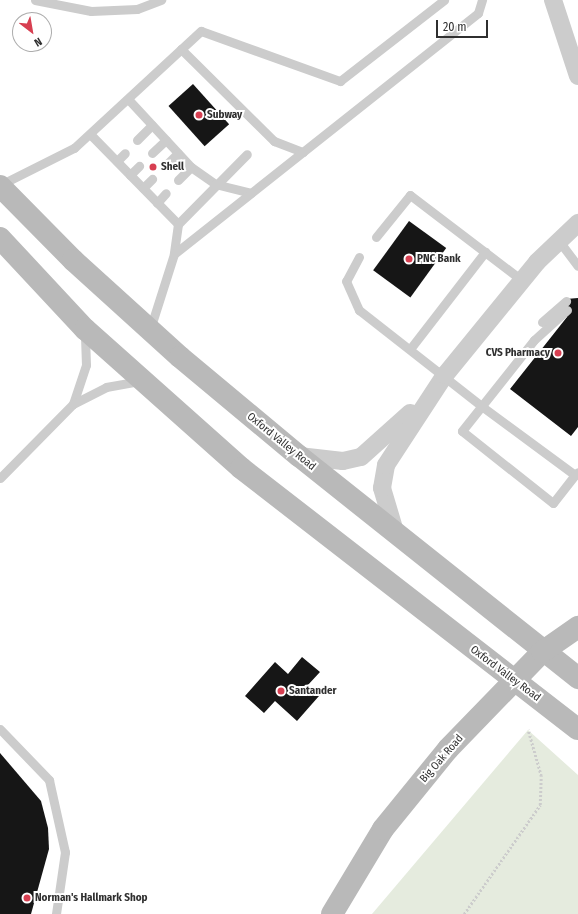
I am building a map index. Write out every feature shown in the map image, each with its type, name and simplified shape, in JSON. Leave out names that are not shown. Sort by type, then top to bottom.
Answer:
[{"type":"main road","name":"Oxford Valley Road","points":[[0,186],[73,260],[150,330],[298,456],[542,652],[578,678]]},
{"type":"main road","name":"Oxford Valley Road","points":[[0,238],[85,329],[140,381],[241,468],[515,683],[578,729]]},
{"type":"main road","name":"Big Oak Road","points":[[332,914],[383,829],[448,749],[515,683],[542,652],[578,627]]},
{"type":"street","points":[[553,0],[578,76]]},
{"type":"street","points":[[396,535],[382,488],[386,465],[431,393],[445,375],[523,281],[578,222]]},
{"type":"street","points":[[298,456],[343,461],[362,457],[431,393]]},
{"type":"lane","points":[[35,0],[90,11],[137,9],[161,0]]},
{"type":"lane","points":[[0,186],[74,148],[201,31],[340,81],[444,0]]},
{"type":"lane","points":[[174,254],[478,12],[482,0]]},
{"type":"lane","points":[[181,49],[263,132],[274,141],[303,152]]},
{"type":"lane","points":[[128,99],[191,167],[215,184],[251,193]]},
{"type":"lane","points":[[138,140],[152,125]]},
{"type":"lane","points":[[90,134],[178,224]]},
{"type":"lane","points":[[152,153],[166,140]]},
{"type":"lane","points":[[117,161],[125,153]]},
{"type":"lane","points":[[165,166],[178,153]]},
{"type":"lane","points":[[150,330],[174,254],[178,224],[215,184],[247,154]]},
{"type":"lane","points":[[130,175],[139,166]]},
{"type":"lane","points":[[178,180],[191,167]]},
{"type":"lane","points":[[143,188],[152,179]]},
{"type":"lane","points":[[157,203],[166,193]]},
{"type":"lane","points":[[376,237],[410,194],[523,281]]},
{"type":"lane","points":[[559,241],[578,266]]},
{"type":"lane","points":[[410,349],[486,252]]},
{"type":"lane","points":[[359,257],[346,281],[358,310],[445,375],[480,405],[577,473],[553,503],[462,431],[480,405],[534,340],[566,306]]},
{"type":"lane","points":[[73,404],[86,365],[85,329]]},
{"type":"lane","points":[[0,478],[73,404],[106,387],[140,381]]},
{"type":"lane","points":[[0,729],[49,780],[65,852],[56,914]]},
{"type":"path","points":[[464,914],[540,805],[541,776],[528,730]]},
{"type":"shaded area","points":[[528,730],[578,775],[578,914],[372,914]]},
{"type":"building","name":"Subway","points":[[193,84],[229,124],[205,146],[168,106]]},
{"type":"building","name":"PNC Bank","points":[[409,221],[446,248],[410,297],[373,270]]},
{"type":"building","name":"CVS Pharmacy","points":[[578,298],[578,427],[571,436],[510,389],[567,317],[566,299]]},
{"type":"building","name":"Santander","points":[[302,657],[320,672],[307,686],[319,696],[297,721],[275,701],[264,713],[245,696],[275,662],[288,674]]},
{"type":"building","points":[[0,753],[41,801],[48,828],[49,849],[31,914],[0,914]]},
{"type":"place","name":"Subway","points":[[199,115]]},
{"type":"place","name":"Shell","points":[[153,167]]},
{"type":"place","name":"PNC Bank","points":[[409,259]]},
{"type":"place","name":"CVS Pharmacy","points":[[558,353]]},
{"type":"place","name":"Santander","points":[[281,691]]},
{"type":"place","name":"Norman's Hallmark Shop","points":[[27,898]]}]
